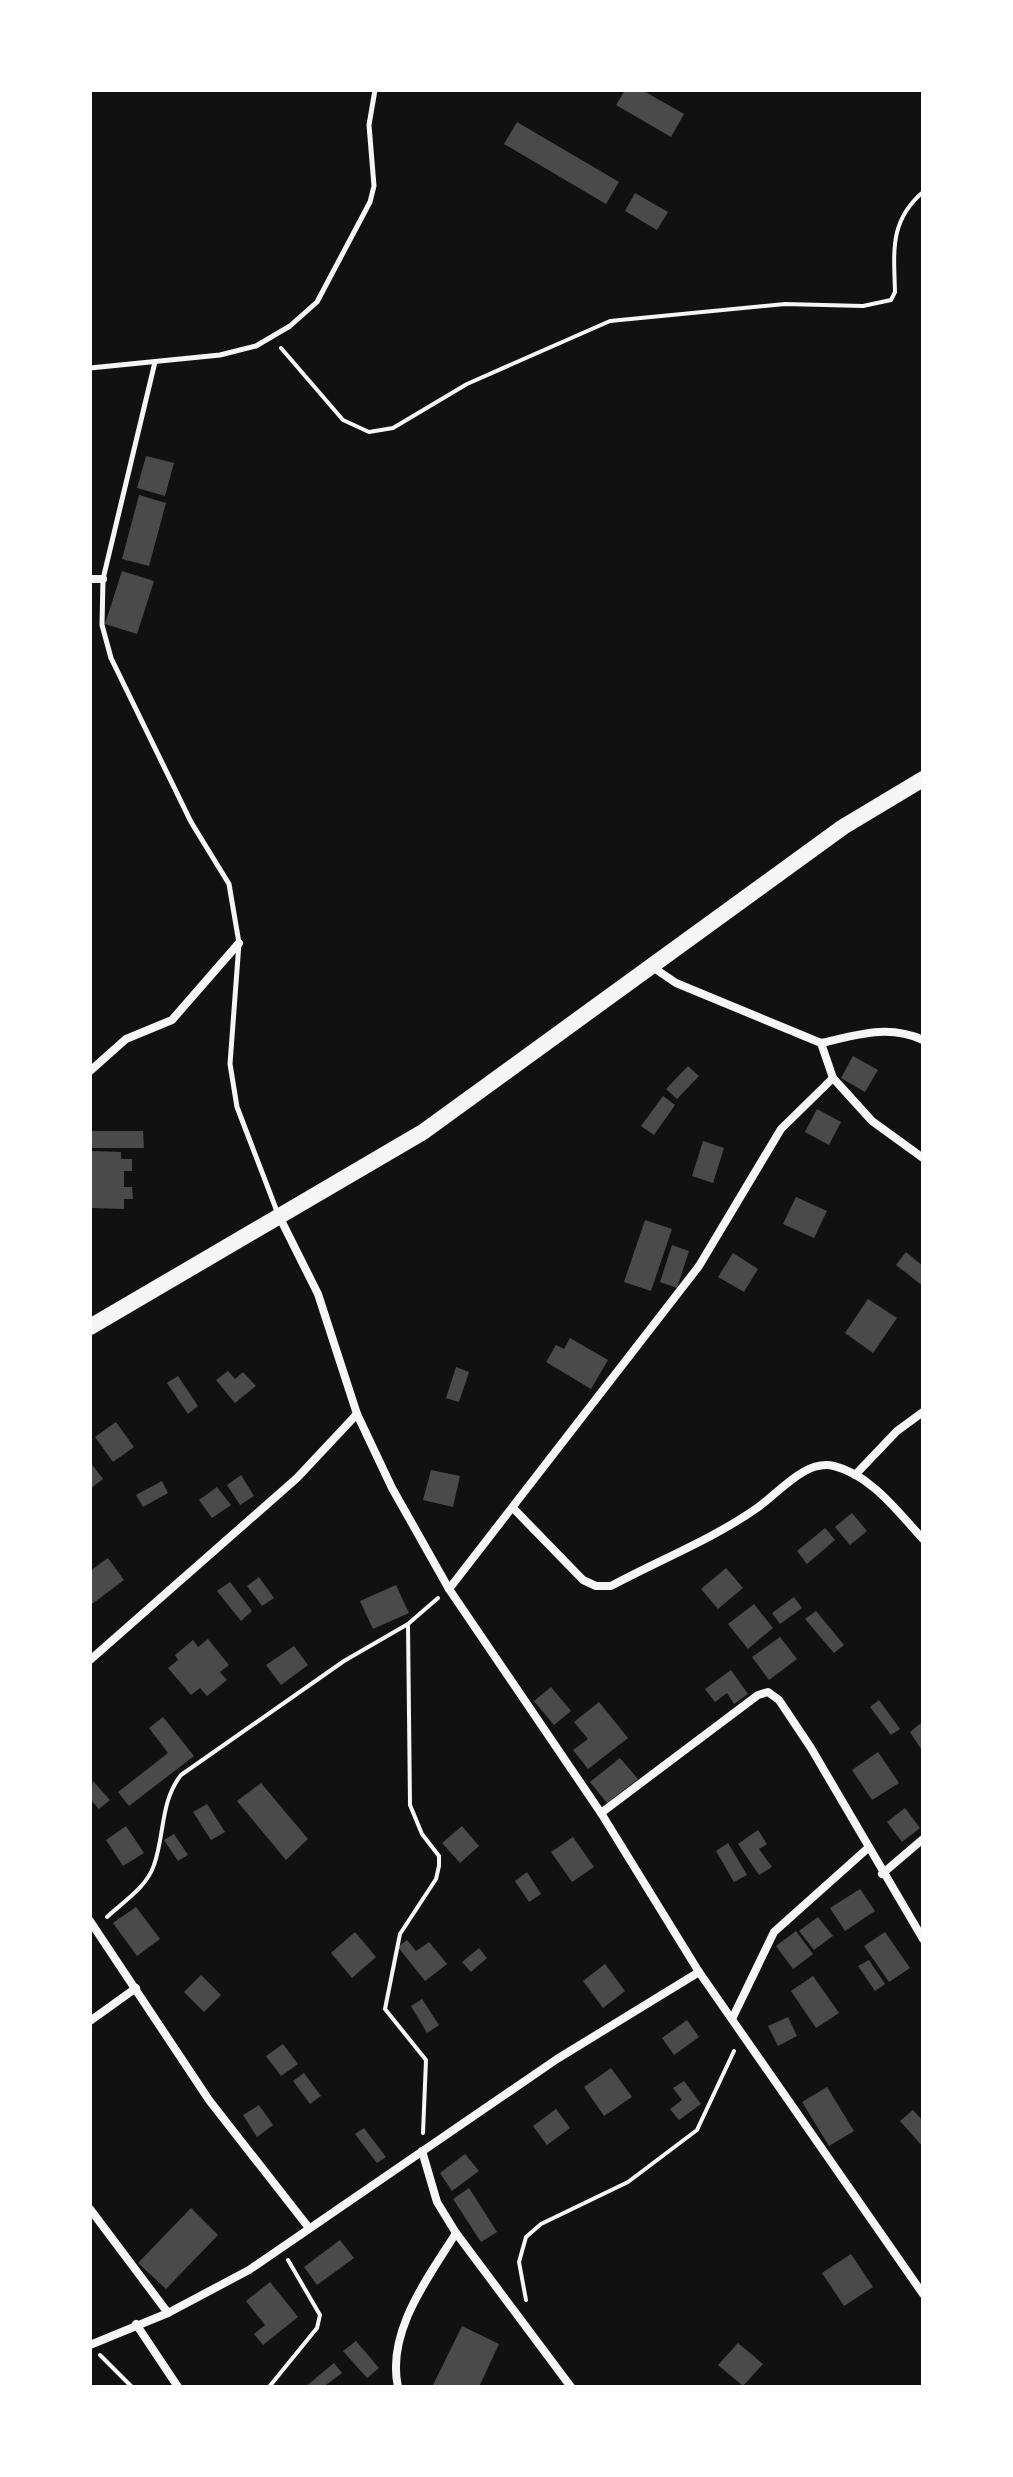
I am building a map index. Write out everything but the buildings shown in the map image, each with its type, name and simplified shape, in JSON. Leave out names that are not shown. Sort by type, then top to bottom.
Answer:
[{"type":"main road","points":[[90,1327],[423,1132],[843,827],[923,779]]},
{"type":"street","points":[[90,579],[103,579]]},
{"type":"street","points":[[90,1071],[126,1039],[172,1020],[239,943]]},
{"type":"street","points":[[650,965],[676,983],[821,1043],[880,1030],[894,1030],[923,1040]]},
{"type":"street","points":[[821,1043],[833,1078],[872,1121],[923,1158]]},
{"type":"street","points":[[449,1589],[514,1509],[557,1446],[699,1266],[781,1129],[833,1078]]},
{"type":"street","points":[[280,1218],[318,1294],[357,1414],[392,1488],[449,1589],[601,1813],[699,1972],[923,2294]]},
{"type":"street","points":[[855,1475],[897,1431],[923,1412]]},
{"type":"street","points":[[90,1660],[297,1478],[357,1414]]},
{"type":"street","points":[[514,1509],[583,1580],[596,1586],[611,1586],[755,1510],[809,1468],[832,1465],[855,1475],[879,1492],[923,1539]]},
{"type":"street","points":[[601,1813],[758,1695],[768,1692],[779,1700],[811,1748],[882,1874],[923,1939]]},
{"type":"street","points":[[882,1874],[923,1839]]},
{"type":"street","points":[[732,2019],[774,1932],[868,1848]]},
{"type":"street","points":[[93,1925],[209,2100],[309,2228]]},
{"type":"street","points":[[90,2345],[168,2313],[249,2270],[557,2059],[699,1972]]},
{"type":"street","points":[[90,2021],[136,1988]]},
{"type":"street","points":[[422,2151],[437,2202],[456,2233],[571,2387]]},
{"type":"street","points":[[90,2209],[168,2313]]},
{"type":"street","points":[[398,2387],[393,2366],[398,2338],[425,2283],[456,2233]]},
{"type":"street","points":[[136,2324],[178,2387]]},
{"type":"lane","points":[[90,368],[220,355],[256,346],[317,302],[333,275],[347,239],[370,202],[374,186],[369,125],[375,90]]},
{"type":"lane","points":[[155,362],[103,579],[102,625],[111,658],[191,822],[229,884],[239,943],[230,1064],[237,1107],[280,1218]]},
{"type":"path","points":[[272,336],[343,420],[369,432],[393,428],[467,384],[610,321],[785,304],[863,306],[891,300],[895,292],[894,235],[912,201],[923,192]]},
{"type":"path","points":[[93,1925],[145,1882],[154,1866],[169,1790],[181,1775],[344,1661],[408,1624],[449,1589]]},
{"type":"path","points":[[408,1624],[410,1805],[422,1834],[439,1856],[439,1866],[436,1879],[400,1934],[385,2009],[426,2060],[422,2151]]},
{"type":"path","points":[[529,2331],[519,2262],[526,2237],[541,2224],[628,2182],[697,2130],[742,2033]]},
{"type":"path","points":[[269,2387],[317,2328],[320,2315],[289,2265],[285,2245]]},
{"type":"path","points":[[90,2345],[132,2387]]}]
